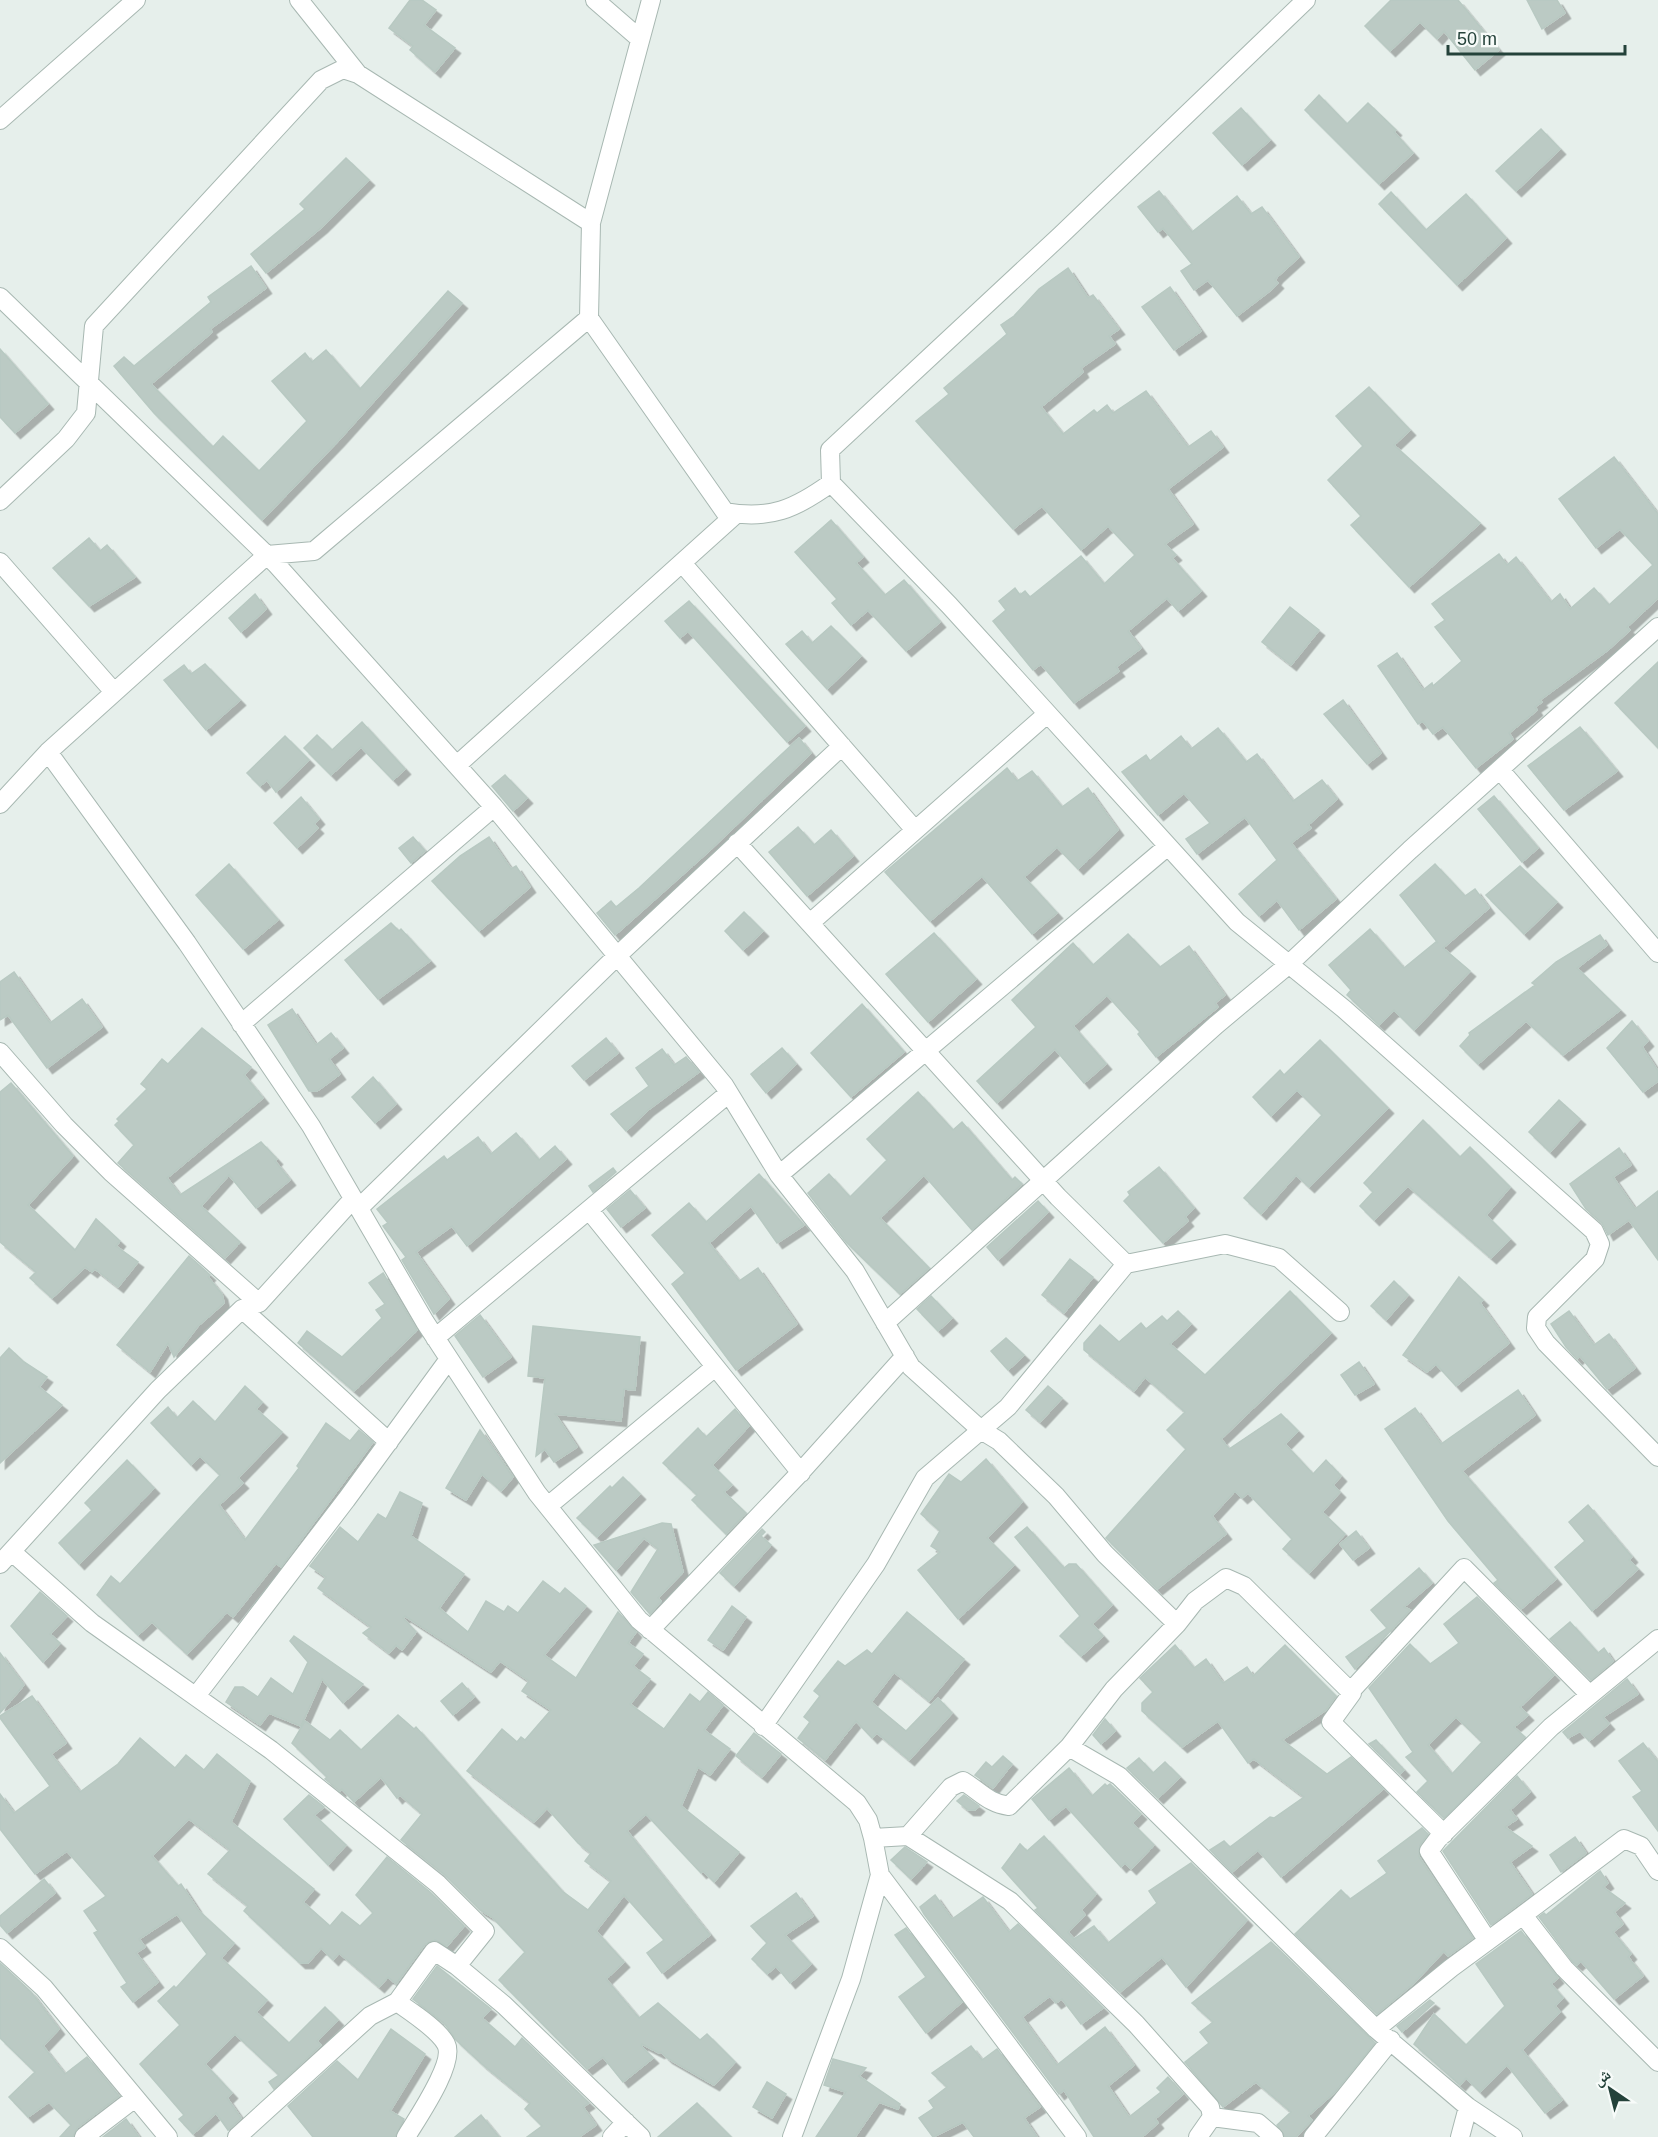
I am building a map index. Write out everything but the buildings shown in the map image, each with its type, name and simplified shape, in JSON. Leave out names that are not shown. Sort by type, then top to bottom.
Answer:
[{"type":"street","points":[[0,120],[136,0]]},
{"type":"street","points":[[299,0],[358,74]]},
{"type":"street","points":[[595,0],[640,39]]},
{"type":"street","points":[[651,0],[591,223],[589,318],[725,512],[761,516],[795,507],[831,483]]},
{"type":"street","points":[[1306,0],[1061,235],[830,450],[831,483],[949,605],[1236,922],[1344,1009],[1594,1231],[1600,1244],[1595,1259],[1537,1317],[1536,1328],[1546,1343],[1654,1446]]},
{"type":"street","points":[[0,501],[66,439],[86,413],[94,326],[321,80],[343,69],[358,74],[591,223]]},
{"type":"street","points":[[0,297],[88,385],[267,555],[457,765],[729,1093],[779,1175],[855,1271],[911,1367],[981,1430],[999,1441],[1056,1496],[1105,1554],[1177,1624]]},
{"type":"street","points":[[0,804],[48,752],[267,555],[314,551],[589,318]]},
{"type":"street","points":[[457,765],[736,514]]},
{"type":"street","points":[[0,562],[114,692]]},
{"type":"street","points":[[682,563],[915,830]]},
{"type":"street","points":[[885,1323],[1216,1025],[1288,966],[1410,849],[1658,627]]},
{"type":"street","points":[[810,923],[1047,714]]},
{"type":"street","points":[[457,1966],[485,1931],[450,1895],[271,1750],[92,1623],[6,1558],[158,1390],[250,1306],[617,956],[842,746]]},
{"type":"street","points":[[48,752],[187,943],[311,1126],[435,1338],[548,1506],[639,1620],[857,1803],[868,1820],[880,1875],[1077,2137]]},
{"type":"street","points":[[1500,770],[1658,953]]},
{"type":"street","points":[[242,1024],[494,807]]},
{"type":"street","points":[[737,843],[1044,1182],[1126,1264]]},
{"type":"street","points":[[779,1175],[1168,846]]},
{"type":"street","points":[[0,1052],[64,1125],[111,1173],[389,1442]]},
{"type":"street","points":[[435,1338],[729,1093]]},
{"type":"street","points":[[589,1210],[801,1473]]},
{"type":"street","points":[[763,1726],[876,1564],[925,1478],[1008,1407],[1126,1264],[1225,1244],[1279,1258],[1340,1312]]},
{"type":"street","points":[[650,1630],[801,1473],[905,1356]]},
{"type":"street","points":[[196,1696],[389,1442],[449,1359]]},
{"type":"street","points":[[548,1506],[716,1367]]},
{"type":"street","points":[[1444,1834],[1331,1722],[1352,1693],[1350,1692],[1464,1568],[1590,1695]]},
{"type":"street","points":[[908,1836],[951,1787],[963,1781],[979,1791],[992,1804],[1009,1806],[1069,1747],[1114,1689],[1177,1624],[1195,1601],[1226,1578],[1244,1586],[1350,1692]]},
{"type":"street","points":[[1488,1941],[1430,1851],[1444,1834],[1551,1727],[1658,1639]]},
{"type":"street","points":[[1069,1747],[1119,1776],[1384,2034],[1468,2107],[1513,2137]]},
{"type":"street","points":[[873,1838],[908,1836],[1010,1901],[1047,1935],[1136,2024],[1210,2107],[1212,2117],[1198,2137]]},
{"type":"street","points":[[1313,2137],[1384,2034],[1488,1941],[1624,1839],[1641,1846],[1658,1871]]},
{"type":"street","points":[[792,2137],[851,1979],[880,1875]]},
{"type":"street","points":[[1523,1915],[1563,1968],[1658,2062]]},
{"type":"street","points":[[0,1948],[44,1988],[168,2137]]},
{"type":"street","points":[[237,2137],[370,2016],[397,2002],[434,1951],[457,1966],[504,2005],[641,2137]]},
{"type":"street","points":[[397,2002],[420,2017],[447,2045],[448,2056],[441,2076],[406,2137]]},
{"type":"street","points":[[84,2137],[135,2098]]},
{"type":"street","points":[[1460,2137],[1468,2107]]},
{"type":"street","points":[[1212,2117],[1258,2123],[1274,2137]]},
{"type":"street","points":[[612,2137],[626,2122]]}]
